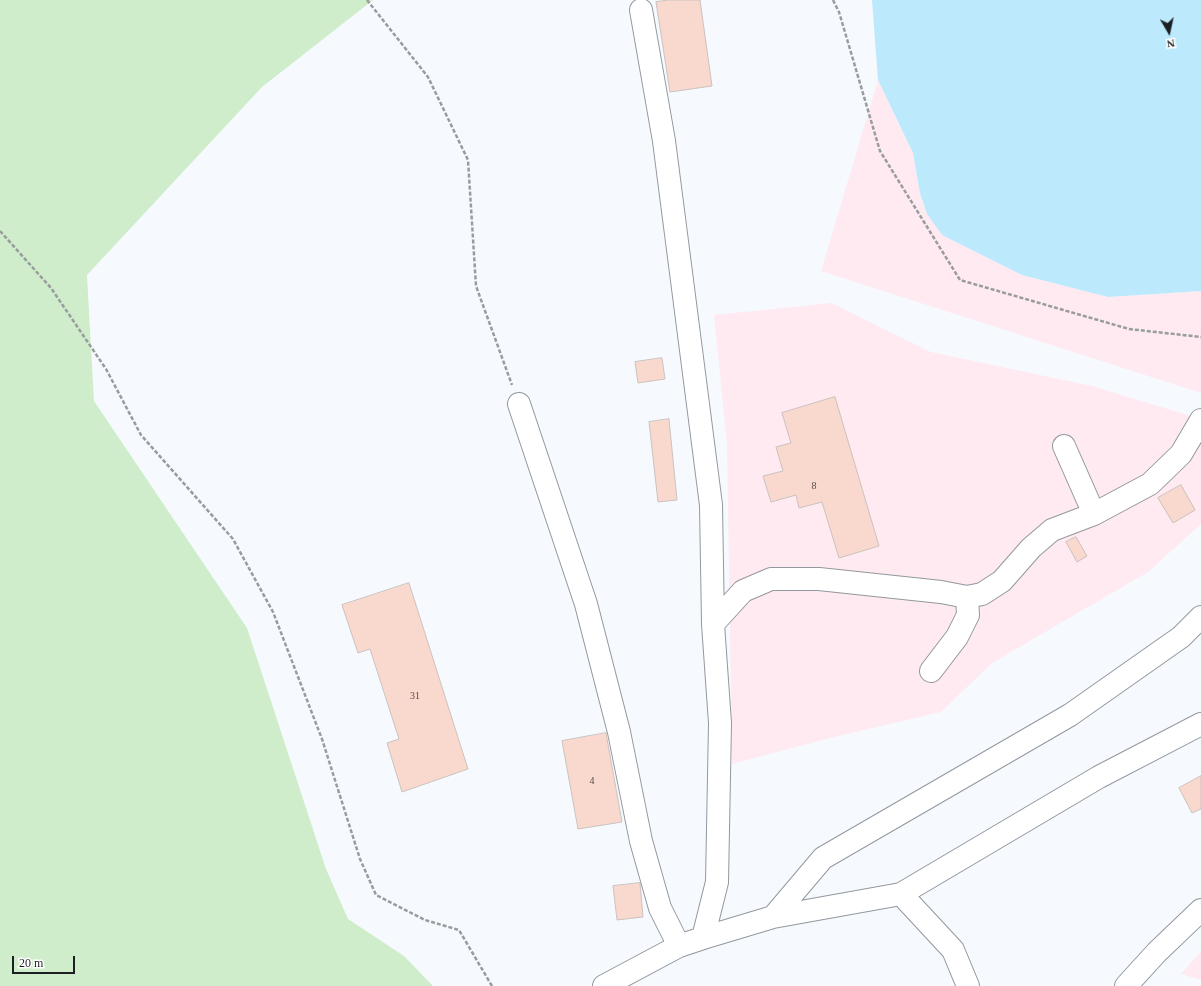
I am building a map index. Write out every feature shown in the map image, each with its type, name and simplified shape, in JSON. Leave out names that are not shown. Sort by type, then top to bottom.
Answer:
[{"type":"street","points":[[641,10],[664,141],[710,505],[713,624],[720,723],[717,882],[703,938]]},
{"type":"street","points":[[519,404],[586,604],[619,732],[641,841],[660,908],[679,946]]},
{"type":"street","points":[[713,624],[743,591],[772,579],[819,579],[941,592],[967,597],[982,594],[1002,581],[1031,548],[1052,530],[1094,514],[1150,484],[1181,454],[1201,420]]},
{"type":"street","points":[[1064,446],[1094,514]]},
{"type":"street","points":[[932,671],[957,637],[968,615],[967,597]]},
{"type":"street","points":[[773,917],[823,858],[1070,715],[1180,637],[1201,617]]},
{"type":"street","points":[[604,986],[679,946],[703,938],[773,917],[901,894],[1099,777],[1201,724]]},
{"type":"street","points":[[901,894],[953,950],[968,986]]},
{"type":"street","points":[[1126,986],[1157,952],[1201,910]]},
{"type":"street","points":[[1157,952],[1201,927]]},
{"type":"path","points":[[368,0],[428,77],[468,160],[476,286],[519,404]]},
{"type":"path","points":[[833,0],[839,12],[880,151],[960,280],[1129,329],[1201,337]]},
{"type":"path","points":[[0,231],[51,288],[106,369],[141,435],[233,539],[274,612],[322,739],[360,859],[376,895],[425,920],[459,930],[492,986]]},
{"type":"shaded area","points":[[878,80],[913,153],[920,193],[927,214],[942,235],[1022,275],[1108,297],[1201,291],[1201,393],[821,271]]},
{"type":"shaded area","points":[[832,303],[931,352],[1092,386],[1201,419],[1201,524],[1148,572],[992,663],[941,712],[830,738],[732,764],[727,444],[714,315]]},
{"type":"shaded area","points":[[1201,951],[1201,980],[1181,974]]},
{"type":"green space","points":[[0,0],[373,0],[262,87],[87,275],[94,401],[247,628],[326,869],[348,919],[404,956],[433,986],[0,986]]},
{"type":"water","points":[[872,0],[1201,0],[1201,291],[1108,297],[1022,275],[942,235],[927,214],[920,193],[913,153],[878,80]]},
{"type":"building","points":[[669,0],[700,0],[712,86],[670,92],[656,2]]},
{"type":"building","points":[[662,358],[665,379],[638,383],[635,362]]},
{"type":"building","points":[[835,397],[879,546],[839,558],[822,502],[799,508],[796,495],[771,502],[763,476],[783,471],[776,447],[791,443],[782,413]]},
{"type":"building","points":[[669,419],[677,500],[658,502],[649,422]]},
{"type":"building","points":[[1181,485],[1195,510],[1173,523],[1158,498]]},
{"type":"building","points":[[1076,537],[1087,556],[1077,562],[1066,542]]},
{"type":"building","points":[[409,583],[468,769],[402,792],[387,743],[399,739],[370,649],[358,653],[342,605]]},
{"type":"building","points":[[606,733],[622,822],[578,829],[562,741]]},
{"type":"building","points":[[1201,776],[1201,809],[1192,813],[1179,788]]},
{"type":"building","points":[[640,883],[643,917],[617,920],[613,886]]}]
